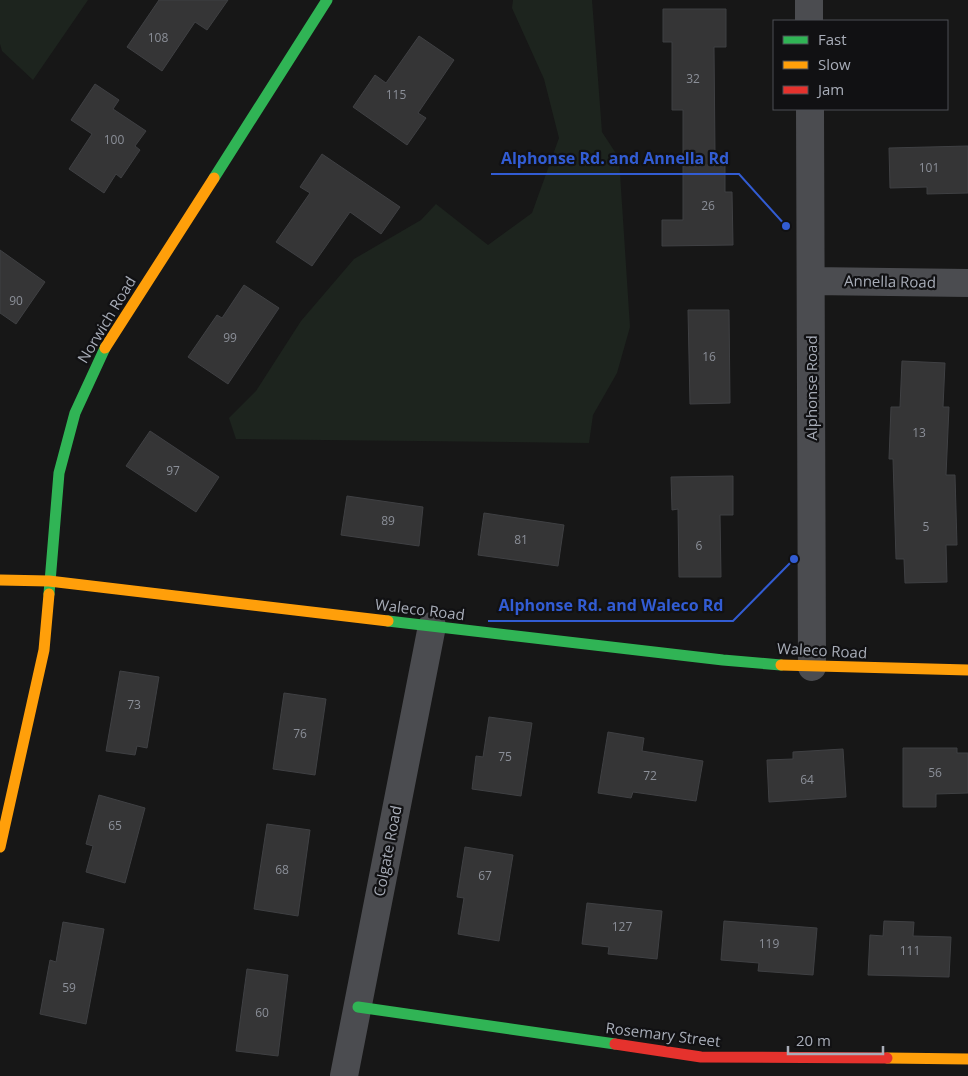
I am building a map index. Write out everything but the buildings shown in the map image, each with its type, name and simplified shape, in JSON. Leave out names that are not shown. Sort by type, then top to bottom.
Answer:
[{"type":"street","name":"Norwich Road","points":[[0,847],[44,650],[59,473],[75,413],[98,360],[327,0]]},
{"type":"street","points":[[809,0],[809,20]]},
{"type":"street","name":"Alphonse Road","points":[[810,110],[812,667]]},
{"type":"street","name":"Annella Road","points":[[812,281],[968,283]]},
{"type":"street","name":"Waleco Road","points":[[0,580],[50,581],[723,660],[812,667],[968,670]]},
{"type":"street","name":"Colgate Road","points":[[344,1076],[432,626]]},
{"type":"street","name":"Rosemary Street","points":[[358,1007],[701,1057],[968,1059]]},
{"type":"shaded area","points":[[0,0],[88,0],[33,80],[2,51],[0,44]]},
{"type":"shaded area","points":[[513,0],[592,0],[602,132],[619,158],[630,327],[617,373],[593,415],[589,443],[236,439],[229,418],[256,391],[301,321],[354,259],[421,220],[436,204],[488,245],[532,213],[559,138],[544,79],[512,8]]},
{"type":"traffic: fast","points":[[214,178],[327,0]]},
{"type":"traffic: fast","points":[[49,594],[59,473],[75,413],[105,348]]},
{"type":"traffic: fast","points":[[388,621],[781,665]]},
{"type":"traffic: fast","points":[[358,1007],[615,1044]]},
{"type":"traffic: slow","points":[[105,348],[214,178]]},
{"type":"traffic: slow","points":[[0,580],[49,581],[388,621]]},
{"type":"traffic: slow","points":[[0,847],[44,650],[49,594]]},
{"type":"traffic: slow","points":[[781,665],[968,670]]},
{"type":"traffic: slow","points":[[887,1058],[968,1059]]},
{"type":"traffic: jam","points":[[615,1044],[701,1057],[887,1058]]},
{"type":"place","name":"Alphonse Rd. and Annella Rd","points":[[786,226]]},
{"type":"place","name":"Alphonse Rd. and Waleco Rd","points":[[794,559]]}]
